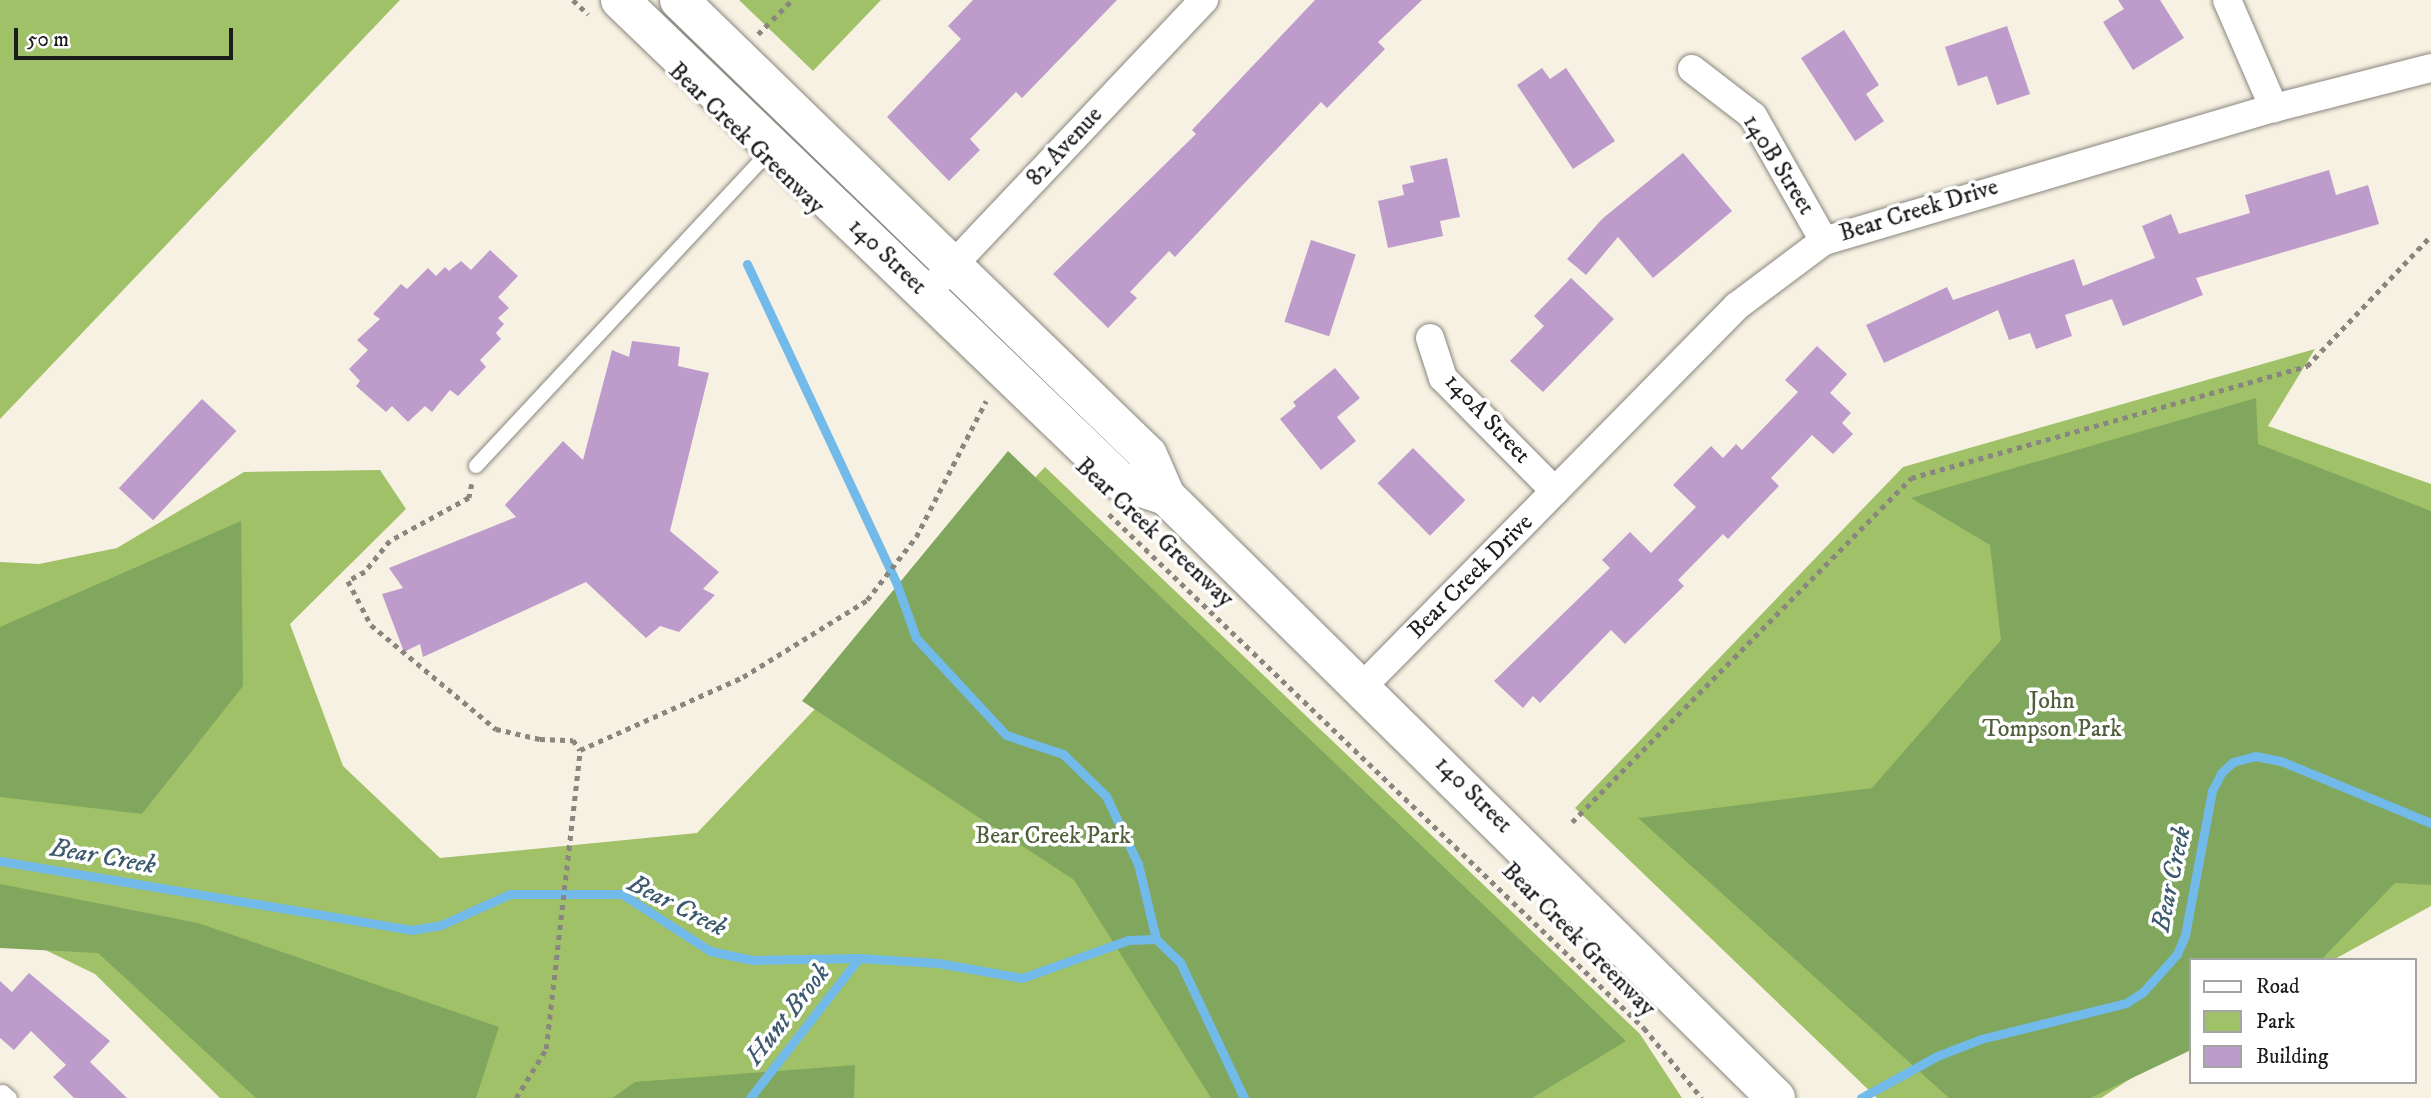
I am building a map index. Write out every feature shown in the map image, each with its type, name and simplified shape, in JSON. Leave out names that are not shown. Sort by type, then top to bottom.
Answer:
[{"type":"main road","name":"140 Street","points":[[678,0],[1148,455],[1166,496],[1363,686],[1776,1098]]},
{"type":"main road","name":"140 Street","points":[[606,9],[773,148],[1120,481],[1166,496]]},
{"type":"street","name":"82 Avenue","points":[[925,295],[1204,0]]},
{"type":"street","points":[[2227,0],[2274,108]]},
{"type":"street","name":"Bear Creek Drive","points":[[1363,686],[1737,306],[1824,240],[2274,108],[2431,68]]},
{"type":"street","name":"140B Street","points":[[1692,69],[1753,116],[1824,240]]},
{"type":"street","name":"140A Street","points":[[1430,338],[1443,378],[1555,491]]},
{"type":"lane","points":[[476,466],[773,148]]},
{"type":"lane","points":[[0,1095],[3,1092],[10,1098]]},
{"type":"path","points":[[573,0],[606,9]]},
{"type":"path","points":[[750,42],[792,0]]},
{"type":"path","points":[[1572,822],[1911,478],[2307,366],[2431,236]]},
{"type":"path","points":[[976,391],[996,410]]},
{"type":"path","points":[[580,750],[743,677],[867,600],[916,537],[986,401]]},
{"type":"path","points":[[476,466],[469,498],[390,541],[365,572],[348,581],[371,625],[496,729],[540,739],[573,740],[580,750],[546,1049],[516,1098]]},
{"type":"path","name":"Bear Creek Greenway","points":[[1105,510],[1635,1018],[1702,1098]]},
{"type":"green space","points":[[0,0],[400,0],[0,419]]},
{"type":"green space","points":[[739,0],[881,0],[813,71]]},
{"type":"green space","name":"John Tompson Park","points":[[2315,349],[2268,426],[2431,484],[2431,906],[2337,958],[2190,958],[2190,1040],[2101,1098],[1877,1098],[1575,808],[1903,467]]},
{"type":"green space","name":"John Tompson Park","points":[[2256,398],[2258,444],[2431,511],[2431,885],[2395,883],[2323,958],[2190,958],[2190,1050],[2090,1098],[1949,1098],[1638,818],[1872,788],[2001,640],[1990,545],[1911,498]]},
{"type":"green space","points":[[1008,451],[1626,1041],[1532,1098],[1211,1098],[1074,880],[802,701]]},
{"type":"green space","name":"Bear Creek Park","points":[[1045,467],[1640,1034],[1682,1098],[220,1098],[95,974],[0,928],[0,562],[39,564],[117,548],[244,472],[380,470],[406,509],[290,624],[343,766],[440,858],[697,833]]},
{"type":"green space","points":[[241,521],[243,686],[142,814],[0,797],[0,627]]},
{"type":"green space","points":[[0,884],[198,923],[499,1027],[476,1098],[256,1098],[98,953],[0,948]]},
{"type":"green space","points":[[855,1065],[854,1098],[612,1098],[635,1082]]},
{"type":"building","points":[[973,0],[1117,0],[1022,98],[1016,92],[970,139],[980,150],[949,181],[887,117],[961,39],[948,26]]},
{"type":"building","points":[[1315,0],[1422,0],[1378,42],[1385,49],[1327,108],[1321,102],[1175,257],[1169,251],[1130,292],[1137,298],[1108,328],[1053,274],[1196,134],[1192,130]]},
{"type":"building","points":[[2118,0],[2160,0],[2184,38],[2133,70],[2103,22],[2124,9]]},
{"type":"building","points":[[2007,26],[2030,94],[1997,105],[1987,76],[1958,86],[1945,47]]},
{"type":"building","points":[[1844,30],[1879,85],[1866,94],[1884,121],[1855,141],[1801,58]]},
{"type":"building","points":[[1542,68],[1550,79],[1566,68],[1615,141],[1573,169],[1517,85]]},
{"type":"building","points":[[1683,153],[1732,211],[1653,278],[1618,237],[1586,275],[1567,259],[1602,219]]},
{"type":"building","points":[[1447,158],[1460,217],[1440,221],[1443,236],[1388,248],[1378,201],[1404,195],[1402,185],[1414,182],[1410,166]]},
{"type":"building","points":[[2329,170],[2336,195],[2368,185],[2379,224],[2196,278],[2203,295],[2123,326],[2112,299],[2065,315],[2072,336],[2036,349],[2030,333],[2009,340],[1998,310],[1884,363],[1866,325],[1947,287],[1953,300],[2074,259],[2083,286],[2155,258],[2142,226],[2171,214],[2179,234],[2250,213],[2245,195]]},
{"type":"building","points":[[1311,240],[1356,255],[1329,336],[1284,322]]},
{"type":"building","points":[[490,250],[518,276],[498,297],[509,308],[498,318],[504,324],[496,333],[501,339],[480,360],[486,367],[458,396],[450,390],[432,412],[425,406],[408,422],[392,406],[386,412],[356,386],[360,381],[349,369],[368,350],[357,340],[380,319],[373,314],[401,284],[407,289],[428,268],[436,276],[445,267],[449,271],[461,261],[471,270]]},
{"type":"building","points":[[1571,278],[1614,319],[1543,392],[1510,361],[1544,326],[1534,316]]},
{"type":"building","points":[[632,341],[680,347],[678,366],[709,373],[670,531],[719,572],[703,589],[715,595],[679,632],[660,626],[646,638],[586,582],[423,657],[420,644],[404,652],[382,594],[403,588],[389,568],[516,517],[505,505],[563,441],[583,460],[612,350],[629,357]]},
{"type":"building","points":[[1817,346],[1847,374],[1830,393],[1851,413],[1842,423],[1853,434],[1833,454],[1812,435],[1771,478],[1779,486],[1728,539],[1723,534],[1678,580],[1684,586],[1625,644],[1611,630],[1540,703],[1533,696],[1523,708],[1494,681],[1610,568],[1602,560],[1630,532],[1651,553],[1696,507],[1673,485],[1711,446],[1723,458],[1736,444],[1742,450],[1798,392],[1785,380]]},
{"type":"building","points":[[1335,368],[1360,398],[1337,417],[1356,441],[1321,470],[1280,419],[1296,406],[1293,402]]},
{"type":"building","points":[[202,399],[236,431],[153,520],[119,488]]},
{"type":"building","points":[[1413,448],[1465,500],[1430,536],[1378,483]]},
{"type":"building","points":[[29,973],[110,1041],[90,1062],[127,1098],[74,1098],[53,1077],[66,1065],[31,1031],[14,1050],[0,1038],[0,981],[12,992]]},
{"type":"waterway","points":[[747,264],[896,582],[916,638],[1006,735],[1063,754],[1106,796],[1138,864],[1156,939]]},
{"type":"waterway","name":"Bear Creek","points":[[1861,1098],[1937,1056],[1981,1039],[2126,1003],[2143,992],[2177,954],[2185,935],[2212,791],[2221,773],[2233,762],[2255,756],[2281,761],[2431,823]]},
{"type":"waterway","name":"Bear Creek","points":[[0,861],[411,930],[441,925],[510,894],[622,894],[710,951],[752,960],[859,958],[938,963],[1022,978],[1128,940],[1156,939],[1180,962],[1244,1098]]},
{"type":"waterway","name":"Hunt Brook","points":[[750,1098],[859,958]]}]
